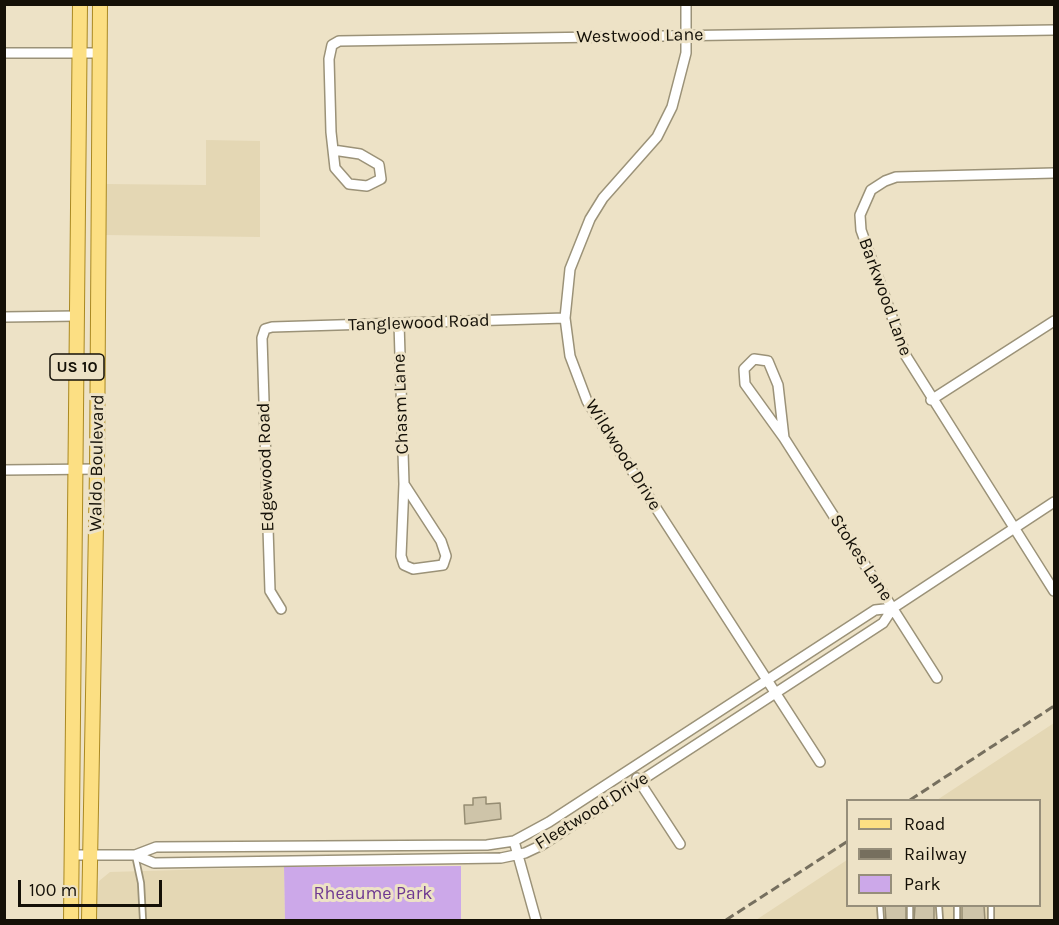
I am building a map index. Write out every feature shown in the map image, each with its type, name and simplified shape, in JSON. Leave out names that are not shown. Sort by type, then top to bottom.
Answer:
[{"type":"main road","name":"Waldo Boulevard","points":[[70,921],[80,4]]},
{"type":"main road","name":"Waldo Boulevard","points":[[89,921],[97,469],[100,4]]},
{"type":"street","name":"Wildwood Drive","points":[[686,4],[687,36],[684,67],[665,123],[646,151],[603,198],[581,236],[570,269],[565,318],[570,356],[587,401],[820,762]]},
{"type":"street","name":"Westwood Lane","points":[[333,150],[360,154],[379,165],[381,179],[367,186],[349,184],[335,168],[333,150],[329,59],[332,45],[339,41],[1054,30]]},
{"type":"street","points":[[4,54],[100,53]]},
{"type":"street","name":"Barkwood Lane","points":[[1054,173],[896,177],[876,185],[864,200],[860,215],[861,230],[906,356],[1054,591]]},
{"type":"street","points":[[4,317],[77,316]]},
{"type":"street","name":"Tanglewood Road","points":[[272,327],[565,318]]},
{"type":"street","points":[[932,400],[1054,321]]},
{"type":"street","name":"Chasm Lane","points":[[399,323],[404,484],[401,556],[405,565],[413,569],[443,565],[446,556],[441,542],[404,484]]},
{"type":"street","name":"Edgewood Road","points":[[272,327],[264,329],[262,338],[269,568],[270,591],[281,609]]},
{"type":"street","name":"Stokes Lane","points":[[784,438],[778,385],[768,360],[754,359],[744,369],[745,384],[784,438],[937,678]]},
{"type":"street","points":[[4,470],[97,469]]},
{"type":"street","name":"Fleetwood Drive","points":[[135,855],[154,863],[466,860],[518,855],[542,845],[883,622],[893,608],[1054,502]]},
{"type":"street","name":"Fleetwood Drive","points":[[70,855],[135,855],[156,847],[487,845],[514,841],[542,827],[875,610],[893,608]]},
{"type":"street","points":[[631,769],[680,844]]},
{"type":"street","points":[[514,841],[537,921]]},
{"type":"lane","points":[[78,236],[98,236]]},
{"type":"lane","points":[[135,855],[141,884],[143,921]]},
{"type":"shaded area","points":[[206,140],[260,141],[260,237],[105,235],[105,184],[206,185]]},
{"type":"shaded area","points":[[1054,723],[1054,920],[756,920],[846,861],[846,907],[1041,907],[1041,799],[939,799]]},
{"type":"shaded area","points":[[284,867],[285,920],[96,920],[99,881],[110,872]]},
{"type":"green space","name":"Rheaume Park","points":[[461,866],[461,920],[285,920],[284,867]]},
{"type":"building","points":[[486,797],[486,804],[500,803],[501,819],[465,824],[464,805],[473,805],[473,798]]},
{"type":"building","points":[[885,907],[906,907],[906,921],[886,921]]},
{"type":"building","points":[[915,907],[934,907],[934,921],[914,921]]},
{"type":"building","points":[[962,907],[984,907],[985,921],[962,921]]},
{"type":"railway","points":[[912,799],[1054,706]]},
{"type":"railway","points":[[726,920],[846,842]]}]
